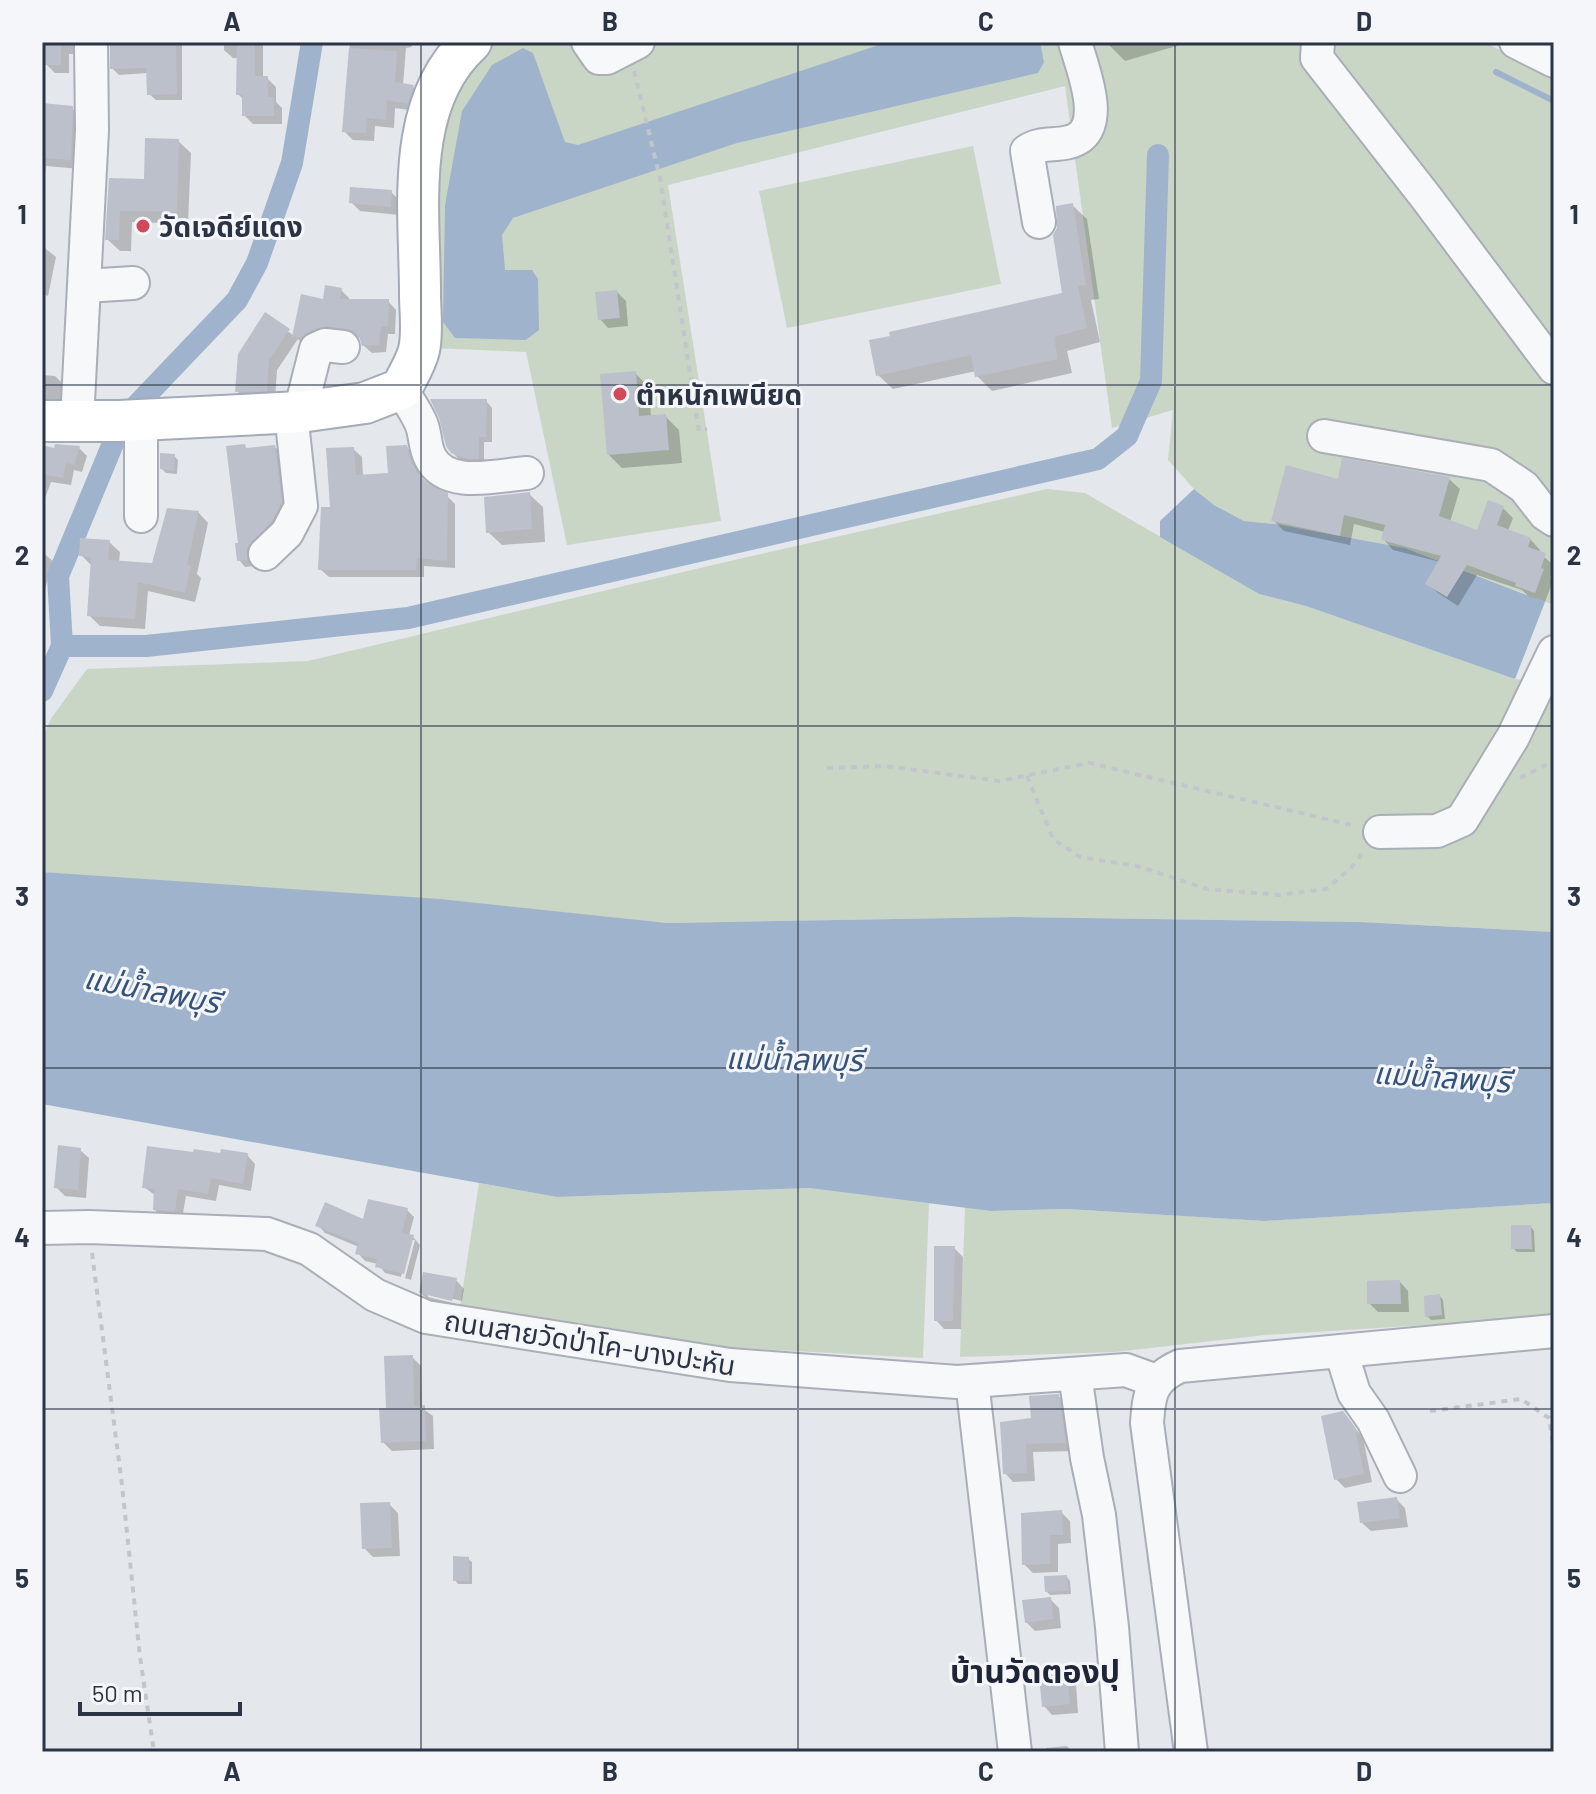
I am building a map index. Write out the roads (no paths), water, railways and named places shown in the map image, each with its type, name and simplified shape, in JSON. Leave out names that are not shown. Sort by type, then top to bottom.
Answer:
[{"type":"main road","points":[[59,421],[295,412],[365,403],[401,389],[419,349],[420,166],[424,130],[432,98],[442,77],[466,43]]},
{"type":"street","points":[[59,421],[85,286],[92,130],[91,42]]},
{"type":"street","points":[[588,42],[599,58],[607,58],[638,42]]},
{"type":"street","points":[[1039,222],[1027,151],[1035,146],[1073,141],[1084,132],[1092,119],[1090,96],[1075,42]]},
{"type":"street","points":[[1318,42],[1317,58],[1554,368]]},
{"type":"street","points":[[1516,42],[1554,61]]},
{"type":"street","points":[[85,286],[133,283]]},
{"type":"street","points":[[276,544],[301,506],[295,412],[316,349],[325,345],[343,347]]},
{"type":"street","points":[[401,389],[421,422],[429,455],[436,467],[465,478],[527,473]]},
{"type":"street","points":[[130,420],[141,516]]},
{"type":"street","points":[[1324,436],[1491,465],[1524,487],[1545,514],[1554,520]]},
{"type":"street","points":[[1380,832],[1437,831],[1462,820],[1513,737],[1554,652]]},
{"type":"street","name":"ถนนสายวัดป่าโค-บางปะหัน","points":[[42,1228],[267,1234],[309,1249],[375,1295],[426,1317],[730,1365],[972,1381],[1126,1370],[1156,1381]]},
{"type":"street","points":[[1191,1752],[1147,1423],[1149,1402],[1156,1381],[1180,1366],[1554,1331]]},
{"type":"street","points":[[1341,1351],[1354,1393],[1373,1420],[1400,1476]]},
{"type":"street","points":[[1075,1374],[1099,1515],[1122,1752]]},
{"type":"street","points":[[972,1381],[1015,1752]]},
{"type":"water","points":[[888,42],[1040,42],[1044,62],[1038,73],[737,143],[513,218],[502,235],[505,270],[532,270],[538,279],[539,330],[526,340],[455,338],[443,322],[445,205],[462,111],[492,65],[523,48],[533,53],[565,142],[578,145]]},
{"type":"water","points":[[1194,489],[1214,505],[1244,521],[1405,548],[1545,602],[1515,679],[1306,606],[1259,594],[1160,537],[1160,521]]},
{"type":"water","name":"แม่น้ำลพบุรี","points":[[42,872],[440,899],[667,923],[1014,917],[1360,922],[1554,932],[1554,1203],[1264,1221],[1067,1209],[991,1211],[809,1188],[557,1197],[42,1104]]},
{"type":"waterway","points":[[133,409],[237,300],[257,263],[292,163],[312,42]]},
{"type":"waterway","points":[[1496,72],[1554,101]]},
{"type":"waterway","points":[[62,646],[146,646],[408,618],[1098,459],[1127,436],[1151,381],[1158,155]]},
{"type":"waterway","points":[[42,691],[62,646],[58,576],[114,441]]},
{"type":"place","name":"วัดเจดีย์แดง","points":[[143,226]]},
{"type":"place","name":"ตำหนักเพนียด","points":[[620,394]]},
{"type":"district","name":"บ้านวัดตองปุ","points":[[1035,1670]]}]
